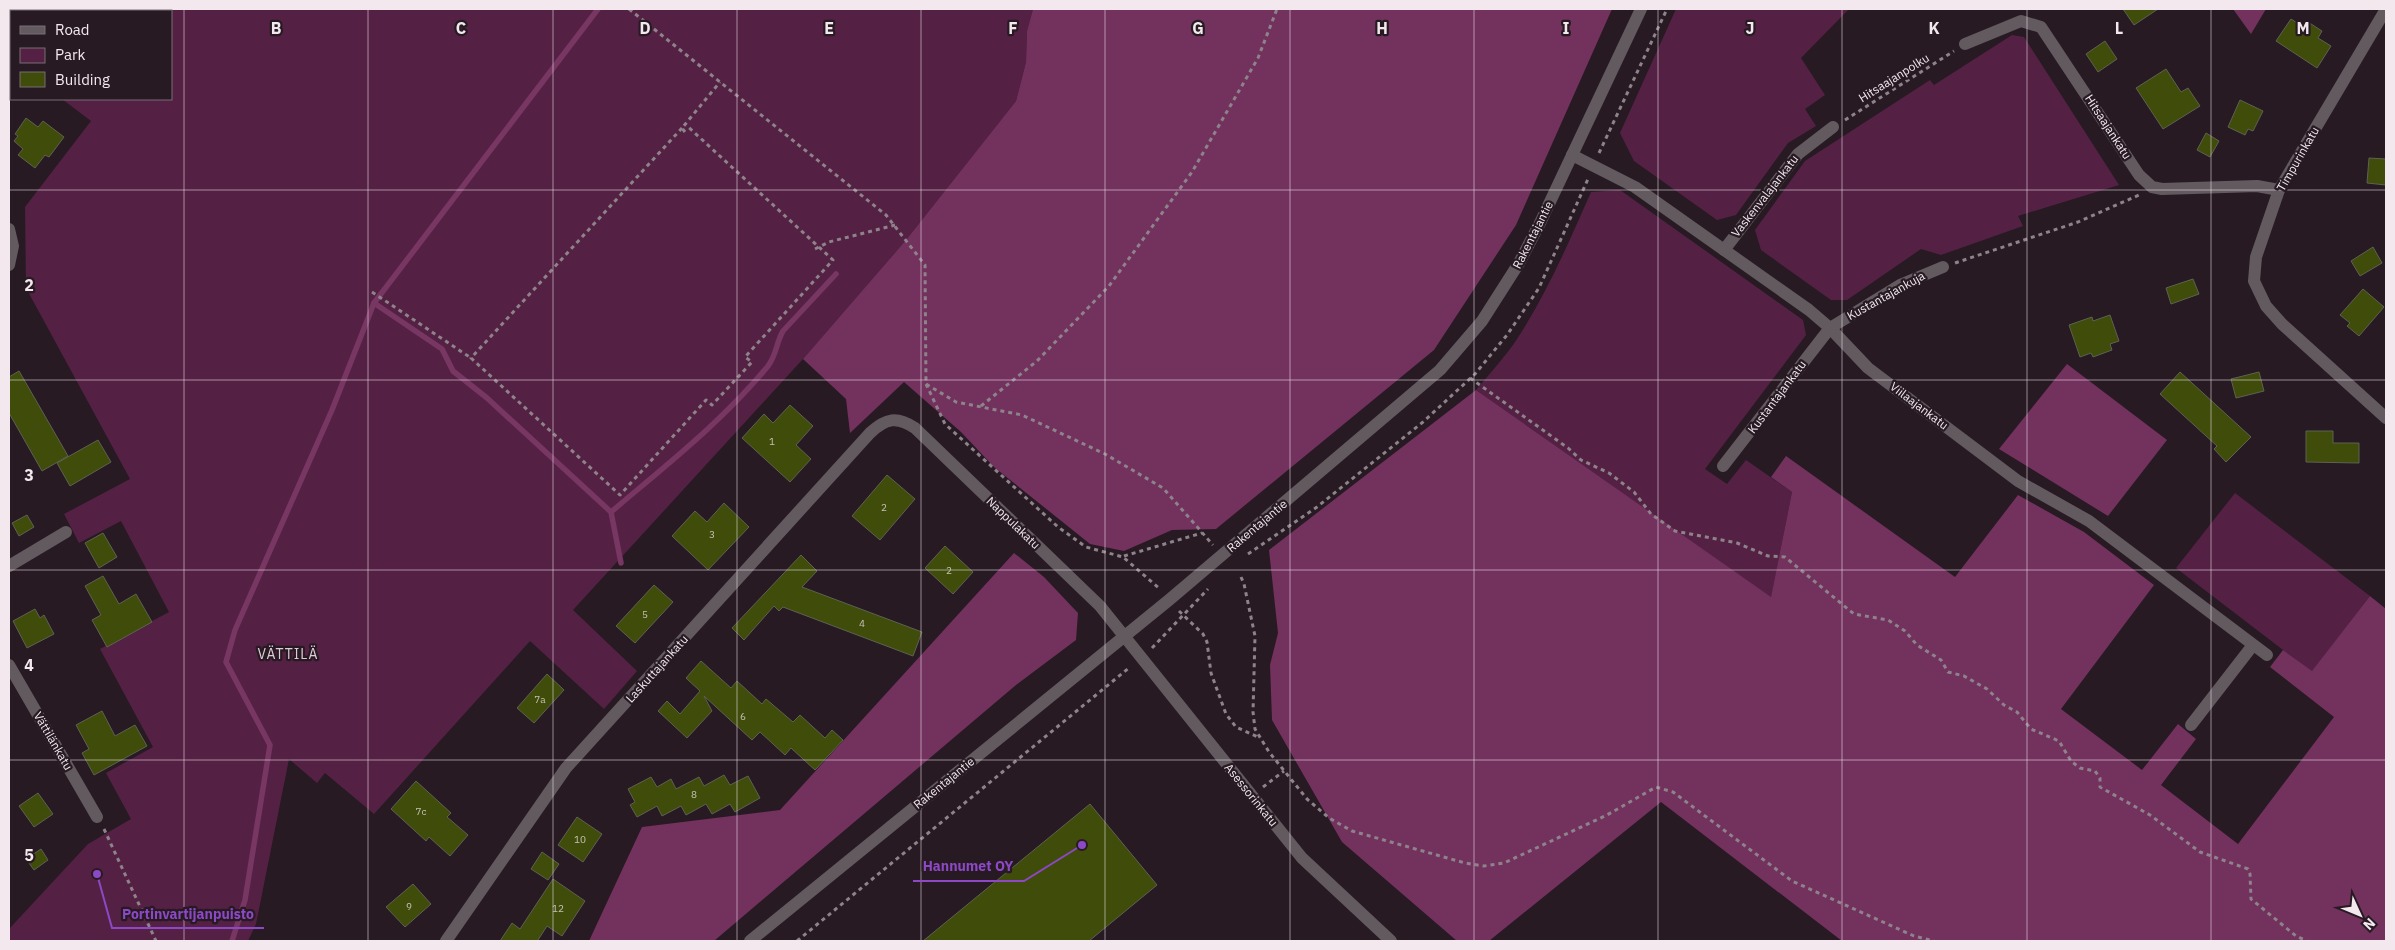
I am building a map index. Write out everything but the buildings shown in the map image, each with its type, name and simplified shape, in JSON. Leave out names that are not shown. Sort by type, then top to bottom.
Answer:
[{"type":"street","name":"Rakentajantie","points":[[750,941],[1125,637],[1404,403],[1440,370],[1482,321],[1503,289],[1540,223],[1641,9]]},
{"type":"street","name":"Timpurinkatu","points":[[2386,9],[2279,190],[2256,257],[2254,281],[2266,306],[2282,324],[2386,418]]},
{"type":"street","name":"Hitsaajankatu","points":[[1965,44],[2021,21],[2041,27],[2139,175],[2152,186]]},
{"type":"street","name":"Vaskenvalajankatu","points":[[1724,250],[1798,154],[1833,127]]},
{"type":"street","name":"Viilaajankatu","points":[[1572,155],[1636,187],[1724,250],[1830,328],[1868,368],[2010,475],[2089,520],[2267,655]]},
{"type":"street","points":[[2152,186],[2162,188],[2257,186],[2279,190]]},
{"type":"street","points":[[9,229],[13,246],[9,265]]},
{"type":"street","name":"Kustantajankuja","points":[[1830,328],[1900,285],[1943,267]]},
{"type":"street","name":"Kustantajankatu","points":[[1723,466],[1830,328]]},
{"type":"street","name":"Nappulakatu","points":[[893,418],[905,421],[915,428],[1100,606],[1125,637]]},
{"type":"street","name":"Laskuttajankatu","points":[[446,941],[566,768],[870,433],[880,424],[893,418]]},
{"type":"street","points":[[9,566],[66,532]]},
{"type":"street","name":"Asessorinkatu","points":[[1125,637],[1302,858],[1391,941]]},
{"type":"street","points":[[2191,725],[2253,644]]},
{"type":"street","name":"Vättilänkatu","points":[[9,665],[97,817]]},
{"type":"path","points":[[629,9],[886,214],[925,265],[926,384],[945,424],[1058,527],[1086,547],[1123,556],[1161,590]]},
{"type":"path","points":[[980,407],[1037,361],[1109,286],[1192,172],[1258,58],[1278,9]]},
{"type":"path","name":"Hitsaajanpolku","points":[[1833,127],[1965,44]]},
{"type":"path","points":[[471,358],[682,128],[720,82]]},
{"type":"path","points":[[372,292],[471,358],[620,495],[706,400],[712,405],[752,362],[745,357],[833,260],[817,248],[685,124]]},
{"type":"path","points":[[682,128],[685,132]]},
{"type":"path","points":[[1943,267],[2078,222],[2124,203],[2152,186]]},
{"type":"path","points":[[817,248],[828,242],[895,226]]},
{"type":"path","points":[[1470,378],[1568,448],[1581,460],[1616,478],[1634,492],[1651,514],[1675,531],[1737,543],[1768,556],[1785,557],[1854,614],[1888,620],[1905,631],[1917,645],[1941,660],[1948,672],[1964,676],[1987,689],[2004,705],[2017,712],[2031,729],[2059,741],[2071,761],[2080,768],[2095,771],[2100,778],[2100,787],[2150,815],[2200,852],[2248,868],[2251,899],[2296,936],[2307,941]]},
{"type":"path","points":[[926,384],[956,402],[1022,415],[1105,454],[1163,488],[1213,545]]},
{"type":"path","points":[[1123,556],[1202,533]]},
{"type":"path","points":[[1240,577],[1244,584],[1255,636],[1253,712],[1255,729],[1307,800],[1329,818],[1352,831],[1411,847],[1445,859],[1484,866],[1504,863],[1518,858],[1607,815],[1656,787],[1673,792],[1792,881],[1914,936],[1934,941]]},
{"type":"path","points":[[1184,617],[1203,634],[1207,642],[1211,673],[1226,714],[1236,727],[1261,739]]},
{"type":"path","points":[[1252,796],[1284,771]]},
{"type":"path","points":[[97,817],[113,845],[137,905],[156,941]]},
{"type":"green space","points":[[9,9],[1033,9],[1027,31],[1026,62],[1016,101],[906,240],[803,359],[573,610],[637,671],[604,709],[530,641],[374,814],[325,773],[317,783],[289,759],[256,924],[248,941],[9,941],[9,929],[88,844],[131,819],[106,773],[153,747],[100,649],[169,612],[121,521],[79,543],[64,514],[130,479],[26,288],[25,207],[91,121],[63,100],[172,100],[172,10],[10,10],[9,58]]},
{"type":"green space","points":[[1676,9],[1849,9],[1801,58],[1825,95],[1805,109],[1816,126],[1788,143],[1736,215],[1717,220],[1634,161],[1620,133]]},
{"type":"green space","points":[[2012,35],[2024,37],[2119,185],[2018,216],[2023,226],[1941,255],[1921,249],[1847,300],[1831,300],[1761,250],[1755,230],[1805,161],[1930,80],[1934,85]]},
{"type":"green space","points":[[1620,190],[1803,320],[1806,335],[1705,469],[1727,484],[1746,460],[1792,492],[1771,598],[1476,390],[1508,352],[1528,322],[1557,267],[1591,192]]},
{"type":"green space","points":[[2235,493],[2370,596],[2312,672],[2176,568]]},
{"type":"shaded area","points":[[1033,9],[1612,9],[1516,225],[1434,350],[1216,529],[1172,530],[1124,551],[1090,544],[994,467],[961,432],[904,382],[850,433],[846,399],[803,359],[906,240],[1016,101],[1026,62],[1027,31]]},
{"type":"shaded area","points":[[2233,9],[2266,9],[2251,34]]},
{"type":"shaded area","points":[[2067,364],[2167,440],[2108,516],[1999,449]]},
{"type":"shaded area","points":[[1476,390],[1771,597],[1792,492],[1771,477],[1786,456],[1955,577],[2018,495],[2084,532],[2154,585],[2061,709],[2142,770],[2178,724],[2196,739],[2161,785],[2238,844],[2334,717],[2270,667],[2283,650],[2312,671],[2370,596],[2386,609],[2386,941],[1842,941],[1661,802],[1489,941],[1457,941],[1342,842],[1272,720],[1270,665],[1278,633],[1269,550]]},
{"type":"shaded area","points":[[1014,553],[1044,577],[1078,613],[1076,640],[1016,685],[714,941],[589,941],[642,827],[780,810]]},
{"type":"waterway","points":[[232,941],[245,900],[270,745],[226,662],[235,630],[332,410],[374,303],[598,9]]},
{"type":"waterway","points":[[611,512],[693,442],[751,386],[771,362],[783,331],[836,274]]},
{"type":"waterway","points":[[374,303],[442,349],[453,371],[487,398],[611,512],[621,563]]},
{"type":"place","name":"Hannumet OY","points":[[1082,845]]},
{"type":"place","name":"Portinvartijanpuisto","points":[[97,874]]},
{"type":"district","name":"VÄTTILÄ","points":[[288,654]]}]
